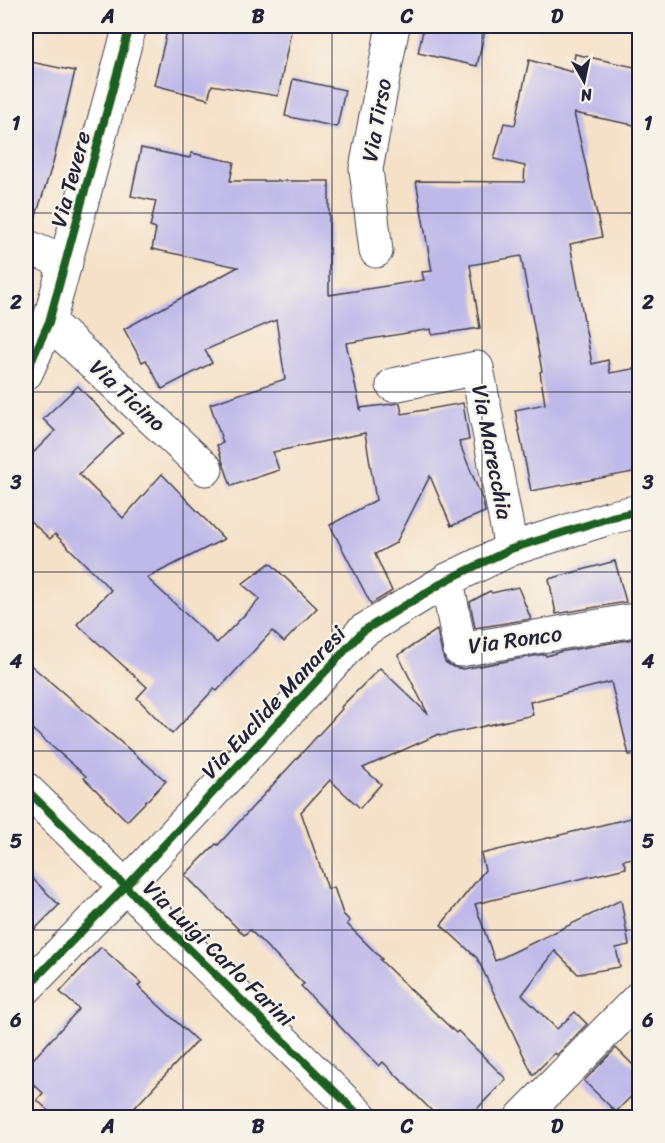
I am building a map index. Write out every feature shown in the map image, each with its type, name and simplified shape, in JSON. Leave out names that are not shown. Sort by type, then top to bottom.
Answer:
[{"type":"street","name":"Via Tevere","points":[[26,374],[49,322],[130,26]]},
{"type":"street","name":"Via Tirso","points":[[376,250],[366,169],[393,26]]},
{"type":"street","points":[[26,246],[66,263]]},
{"type":"street","name":"Via Ticino","points":[[49,322],[206,469]]},
{"type":"street","name":"Via Marecchia","points":[[393,385],[477,368],[511,549]]},
{"type":"street","name":"Via Euclide Manaresi","points":[[26,988],[125,887],[363,631],[447,580],[511,549],[612,517],[639,512]]},
{"type":"street","name":"Via Ronco","points":[[447,580],[459,650],[639,619]]},
{"type":"street","name":"Via Luigi Carlo Farini","points":[[26,789],[362,1118]]},
{"type":"street","points":[[521,1118],[639,997]]},
{"type":"building","points":[[192,26],[292,26],[278,96],[212,85],[208,99],[154,85],[168,27],[191,33]]},
{"type":"building","points":[[424,26],[486,26],[477,66],[418,53]]},
{"type":"building","points":[[575,54],[639,68],[639,126],[574,113],[602,237],[570,244],[592,364],[608,360],[610,373],[639,368],[639,471],[531,491],[515,410],[545,404],[540,372],[542,371],[521,256],[470,265],[480,328],[432,335],[431,329],[346,343],[360,408],[400,403],[402,414],[463,403],[469,440],[459,442],[483,501],[485,512],[451,526],[430,476],[396,543],[375,554],[392,591],[371,604],[330,525],[376,500],[365,433],[273,452],[279,470],[231,486],[217,445],[223,443],[210,404],[285,379],[276,320],[205,350],[212,363],[162,389],[146,360],[142,362],[124,329],[238,267],[152,249],[156,229],[150,227],[156,201],[131,196],[141,148],[190,158],[191,153],[234,162],[230,181],[329,181],[329,295],[424,280],[422,272],[432,271],[416,181],[524,182],[525,166],[494,159],[504,123],[515,125],[529,60],[572,72]]},
{"type":"building","points":[[26,61],[75,71],[53,163],[32,228],[26,228]]},
{"type":"building","points":[[293,79],[345,90],[337,127],[285,116]]},
{"type":"building","points":[[78,386],[123,433],[79,474],[123,518],[162,474],[224,539],[147,578],[217,643],[260,599],[242,584],[270,563],[317,608],[284,642],[272,631],[217,691],[214,689],[172,734],[137,698],[147,687],[77,624],[111,590],[55,534],[50,539],[26,517],[26,460],[55,431],[43,419]]},
{"type":"building","points":[[615,561],[626,602],[556,614],[549,579]]},
{"type":"building","points":[[518,587],[531,619],[475,628],[470,602],[490,591],[492,593]]},
{"type":"building","points":[[437,630],[445,662],[463,669],[639,638],[639,754],[629,755],[611,682],[530,702],[533,715],[440,736],[439,734],[363,768],[381,784],[360,808],[330,780],[301,812],[328,889],[334,887],[343,914],[350,921],[347,924],[382,959],[380,960],[456,1033],[458,1031],[506,1079],[468,1118],[439,1118],[383,1062],[379,1066],[301,986],[304,984],[250,930],[244,935],[185,875],[216,844],[218,845],[342,709],[341,707],[380,668],[428,714],[398,655]]},
{"type":"building","points":[[26,661],[166,781],[127,821],[84,778],[86,776],[26,724]]},
{"type":"building","points":[[639,816],[639,857],[623,860],[626,868],[475,904],[495,961],[621,900],[629,945],[616,948],[620,967],[578,974],[555,951],[522,995],[557,1029],[575,1012],[587,1024],[557,1055],[555,1053],[533,1075],[477,958],[441,925],[485,870],[481,854]]},
{"type":"building","points":[[26,872],[59,905],[26,938]]},
{"type":"building","points":[[101,947],[141,983],[138,986],[197,1041],[125,1118],[56,1118],[37,1100],[43,1093],[26,1077],[26,1067],[79,1009],[60,992]]},
{"type":"building","points":[[616,1048],[639,1071],[639,1088],[616,1112],[584,1081]]},
{"type":"cycle path","points":[[26,373],[49,322],[130,26]]},
{"type":"cycle path","points":[[26,988],[125,887],[363,631],[447,580],[511,549],[612,517],[640,511]]},
{"type":"cycle path","points":[[26,789],[362,1118]]}]
